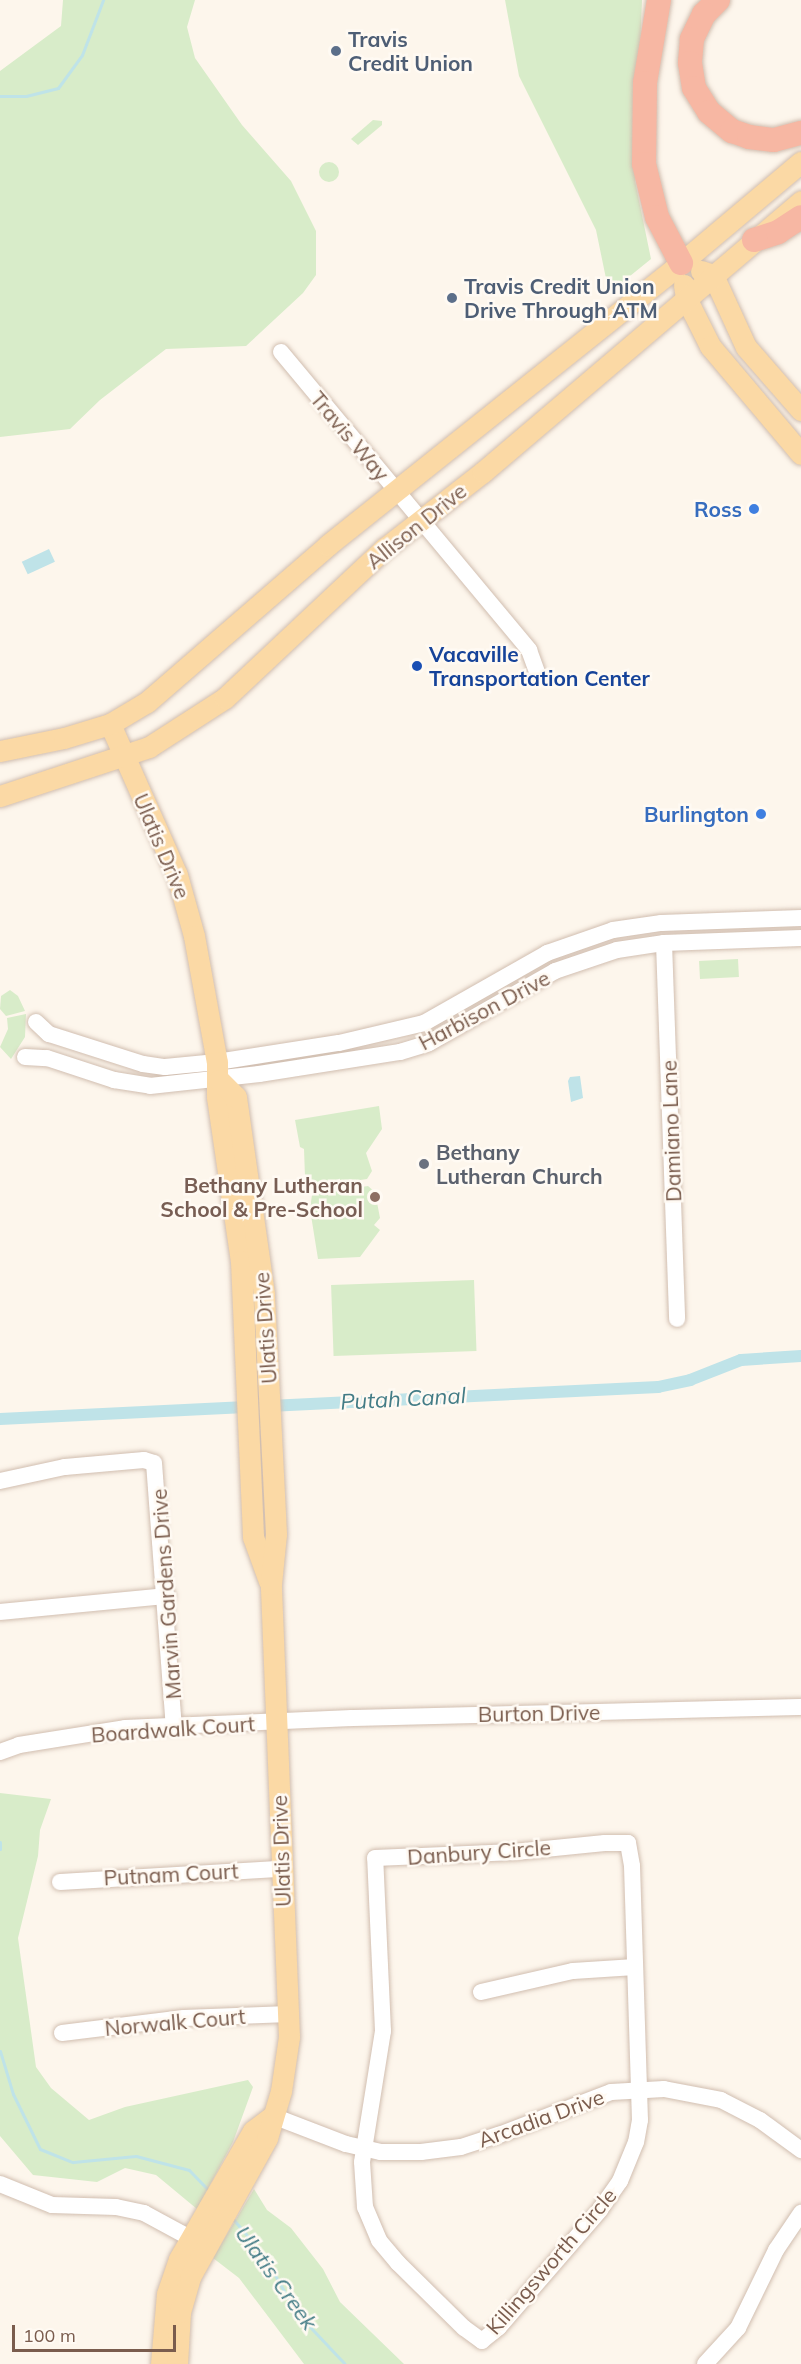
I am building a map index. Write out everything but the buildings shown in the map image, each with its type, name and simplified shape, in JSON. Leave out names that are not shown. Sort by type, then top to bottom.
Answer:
[{"type":"highway","points":[[659,0],[645,83],[644,164],[657,217],[681,263]]},
{"type":"highway","points":[[718,0],[704,14],[692,39],[690,63],[694,88],[709,112],[732,131],[749,137],[774,140],[801,134]]},
{"type":"highway","points":[[754,240],[777,232],[801,217]]},
{"type":"main road","name":"Allison Drive","points":[[0,751],[64,738],[110,724],[157,694],[328,545],[681,263],[801,162]]},
{"type":"main road","name":"Allison Drive","points":[[0,796],[149,747],[225,698],[419,520],[483,472],[801,201]]},
{"type":"main road","points":[[801,410],[746,347],[713,275],[681,263],[686,297],[710,346],[801,454]]},
{"type":"main road","name":"Ulatis Drive","points":[[110,724],[187,904],[218,1071],[217,1097],[241,1261],[248,1394],[260,1420],[276,1534],[271,1584],[289,2014],[285,2068],[273,2116]]},
{"type":"main road","name":"Ulatis Drive","points":[[218,1071],[236,1097],[263,1278],[269,1393],[260,1420]]},
{"type":"main road","points":[[161,2364],[166,2294],[190,2238],[208,2219],[232,2182],[253,2131],[273,2116]]},
{"type":"main road","points":[[177,2364],[180,2312],[190,2277],[208,2219],[232,2182]]},
{"type":"main road","points":[[190,2277],[189,2263],[208,2219]]},
{"type":"street","name":"Travis Way","points":[[281,352],[529,650],[537,672]]},
{"type":"street","name":"Harbison Drive","points":[[25,1057],[53,1059],[137,1085],[165,1087],[218,1071],[424,1023],[547,953],[613,930],[661,923],[801,918]]},
{"type":"street","name":"Harbison Drive","points":[[36,1022],[49,1034],[143,1064],[165,1067],[218,1071],[400,1052],[429,1043],[555,971],[617,950],[664,943],[801,938]]},
{"type":"street","name":"Damiano Lane","points":[[664,943],[677,1319]]},
{"type":"street","name":"Marvin Gardens Drive","points":[[0,1481],[65,1467],[144,1460],[153,1463],[166,1596],[174,1726]]},
{"type":"street","points":[[0,1612],[166,1596]]},
{"type":"street","name":"Burton Drive","points":[[276,1721],[801,1707]]},
{"type":"street","name":"Boardwalk Court","points":[[0,1752],[19,1745],[125,1728],[276,1721]]},
{"type":"street","name":"Danbury Circle","points":[[364,2148],[383,2031],[375,1858],[628,1843],[638,2089]]},
{"type":"street","name":"Putnam Court","points":[[60,1882],[282,1869]]},
{"type":"street","points":[[481,1992],[573,1971],[634,1967]]},
{"type":"street","name":"Norwalk Court","points":[[62,2032],[184,2018],[289,2014]]},
{"type":"street","name":"Arcadia Drive","points":[[273,2116],[331,2140],[364,2148],[422,2152],[461,2147],[581,2102],[638,2089],[693,2092],[721,2100],[760,2120],[801,2150]]},
{"type":"street","name":"Killingsworth Circle","points":[[364,2148],[362,2190],[379,2240],[464,2328],[482,2341],[499,2327],[620,2181],[636,2142],[638,2089]]},
{"type":"street","points":[[0,2184],[52,2205],[116,2207],[144,2213],[190,2238]]},
{"type":"street","points":[[705,2364],[738,2328],[776,2250],[801,2213]]},
{"type":"green space","points":[[63,0],[195,0],[187,27],[195,58],[242,125],[291,181],[316,231],[316,275],[303,293],[246,346],[166,349],[100,400],[70,429],[0,437],[0,71],[61,26]]},
{"type":"green space","points":[[505,0],[642,0],[635,181],[651,259],[609,293],[596,230],[519,76]]},
{"type":"green space","points":[[373,120],[382,121],[382,125],[358,145],[351,139]]},
{"type":"green space","points":[[329,162],[336,165],[339,172],[336,179],[329,182],[322,179],[319,172],[322,165]]},
{"type":"green space","points":[[738,959],[739,977],[700,979],[699,961]]},
{"type":"green space","points":[[10,990],[18,996],[25,1011],[6,1016],[0,1009],[1,996]]},
{"type":"green space","points":[[26,1014],[25,1037],[11,1059],[0,1047],[8,1029],[7,1018]]},
{"type":"green space","points":[[379,1106],[382,1129],[366,1153],[372,1171],[367,1179],[313,1187],[305,1177],[304,1149],[300,1147],[295,1120]]},
{"type":"green space","points":[[368,1186],[375,1192],[380,1218],[374,1225],[380,1230],[360,1257],[318,1259],[310,1209],[312,1195]]},
{"type":"green space","points":[[474,1280],[476,1351],[334,1356],[331,1285]]},
{"type":"green space","points":[[0,1793],[51,1799],[40,1830],[38,1856],[18,1938],[36,2067],[51,2088],[89,2120],[125,2107],[248,2080],[253,2087],[233,2142],[197,2209],[156,2175],[125,2168],[97,2182],[33,2175],[0,2136]]},
{"type":"green space","points":[[254,2189],[267,2210],[291,2228],[323,2269],[340,2302],[404,2364],[304,2364],[239,2278],[213,2258]]},
{"type":"water","points":[[49,549],[55,562],[28,574],[22,562]]},
{"type":"water","points":[[580,1076],[583,1098],[571,1102],[568,1081],[570,1077]]},
{"type":"waterway","name":"Ulatis Creek","points":[[0,96],[26,96],[58,88],[82,55],[103,0]]},
{"type":"waterway","name":"Putah Canal","points":[[0,1419],[658,1387],[690,1380],[741,1360],[801,1356]]},
{"type":"waterway","name":"Ulatis Creek","points":[[0,1842],[0,1849]]},
{"type":"waterway","name":"Ulatis Creek","points":[[0,2051],[13,2094],[40,2149],[73,2162],[136,2156],[189,2170],[209,2191]]},
{"type":"waterway","name":"Ulatis Creek","points":[[233,2219],[263,2254],[296,2312],[345,2364]]},
{"type":"place","name":"Travis Credit Union","points":[[336,51]]},
{"type":"place","name":"Travis Credit Union Drive Through ATM","points":[[452,298]]},
{"type":"place","name":"Ross","points":[[754,509]]},
{"type":"place","name":"Vacaville Transportation Center","points":[[417,666]]},
{"type":"place","name":"Burlington","points":[[761,814]]},
{"type":"place","name":"Bethany Lutheran Church","points":[[424,1164]]},
{"type":"place","name":"Bethany Lutheran School & Pre-School","points":[[375,1197]]}]
